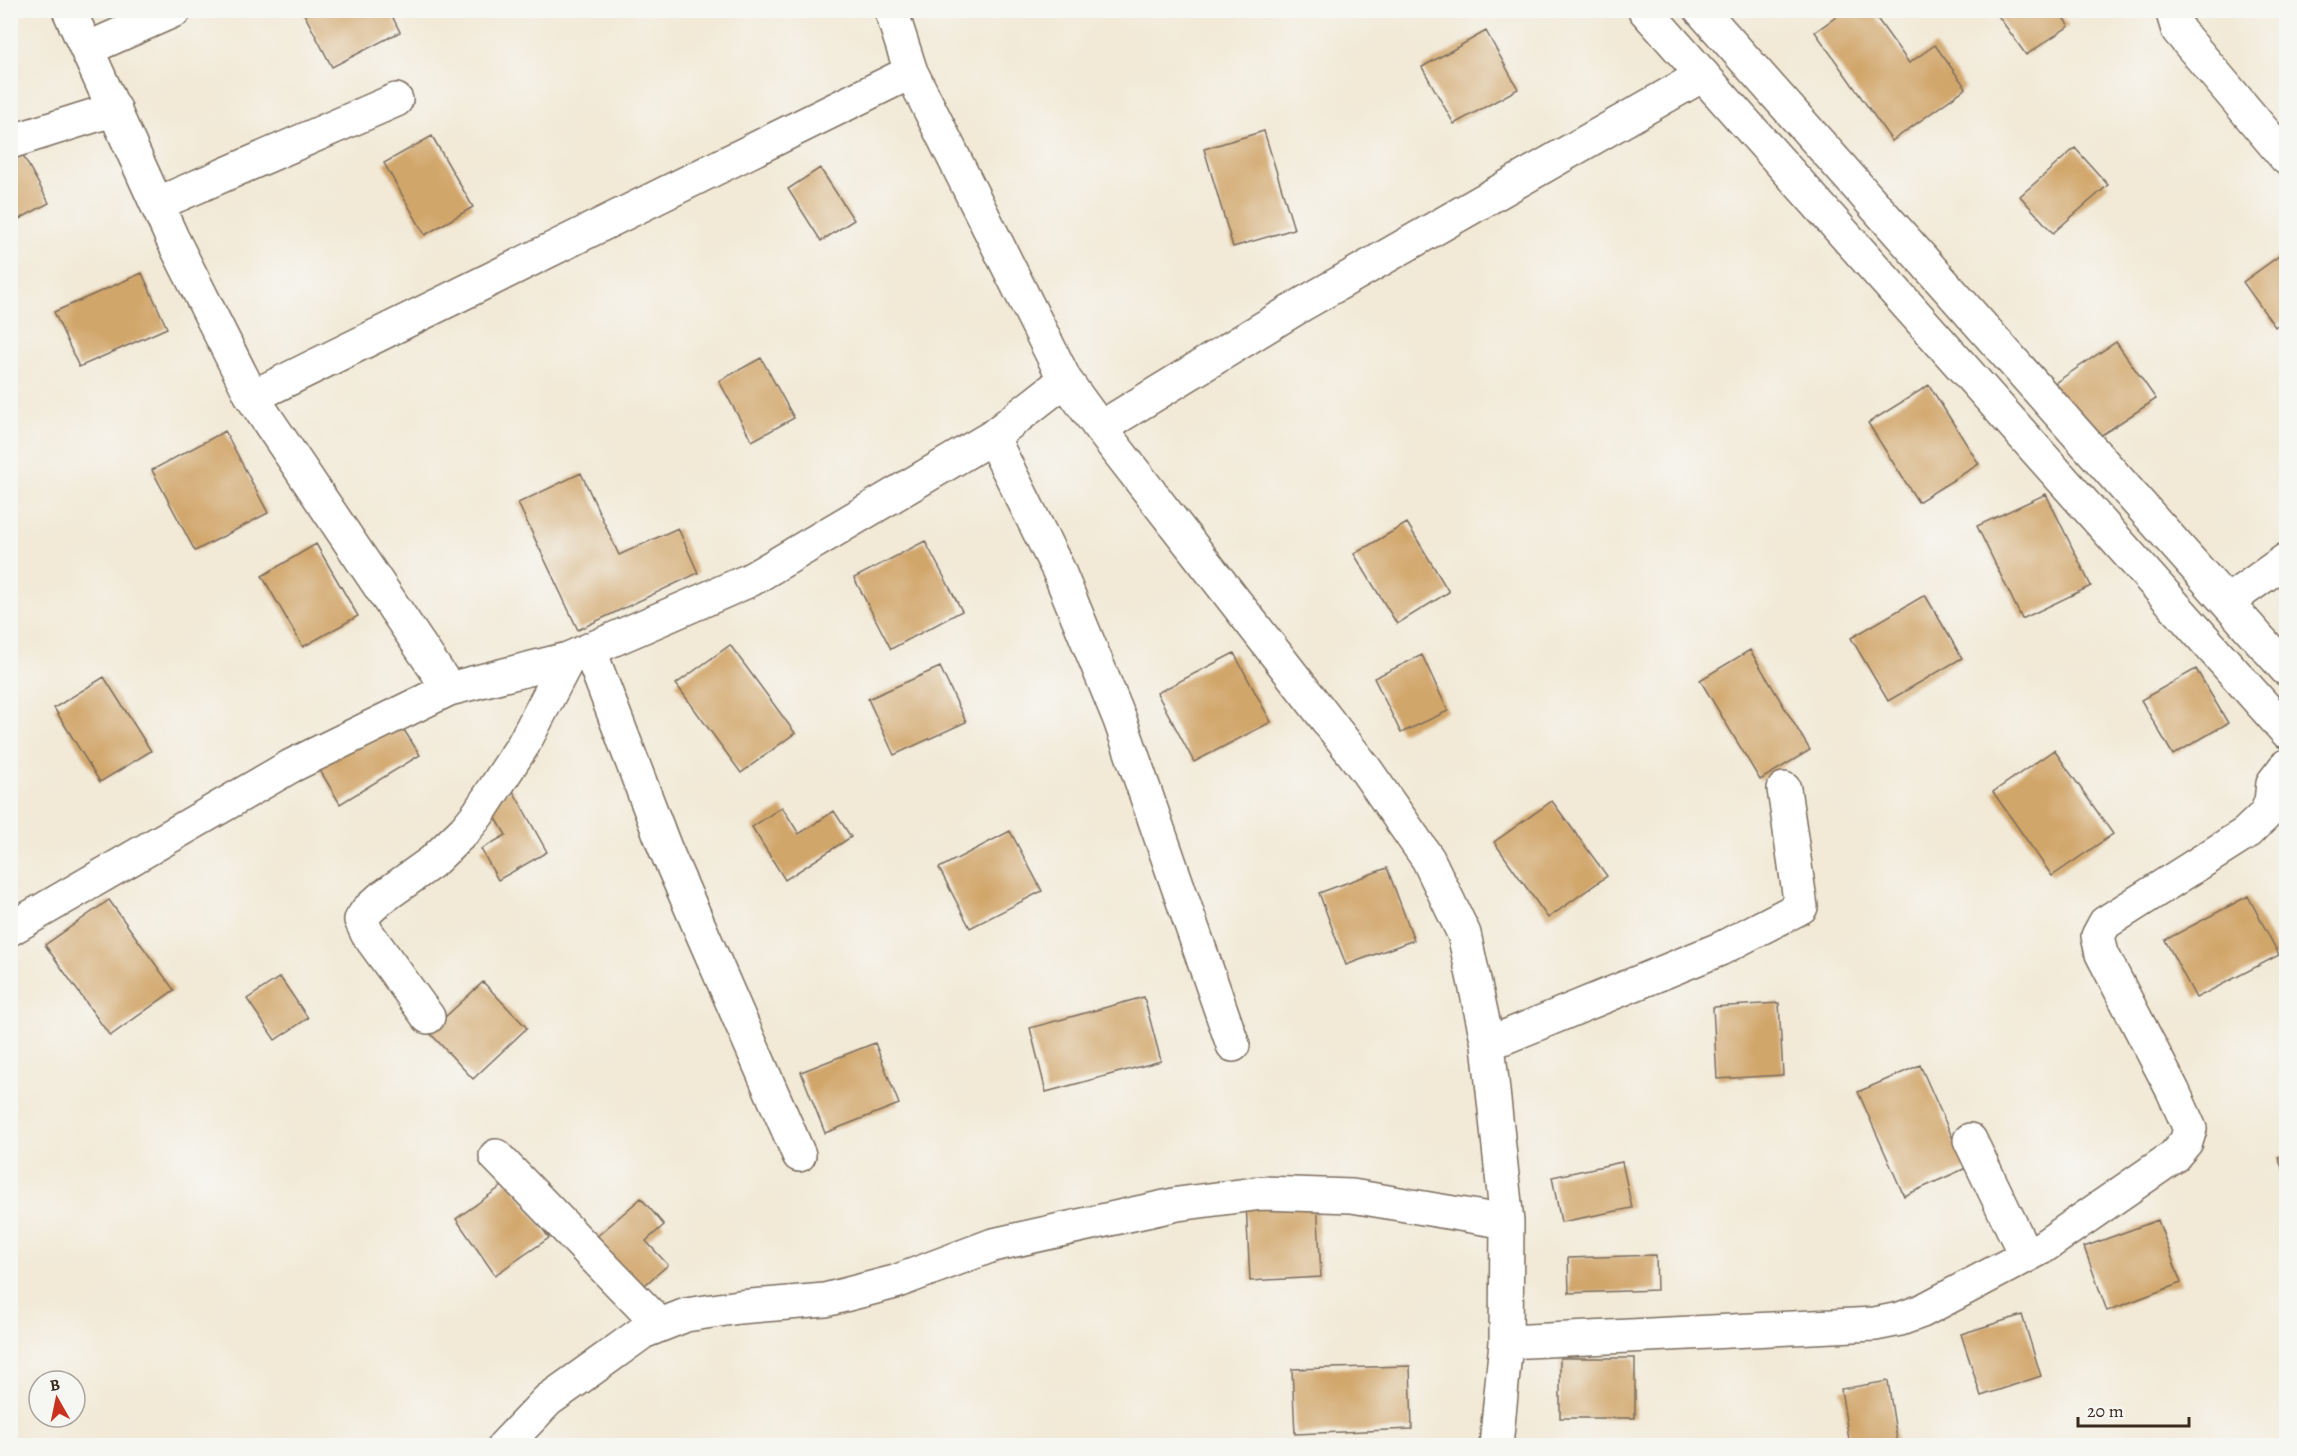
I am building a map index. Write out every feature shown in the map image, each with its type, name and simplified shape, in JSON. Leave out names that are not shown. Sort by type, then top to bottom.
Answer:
[{"type":"street","points":[[69,10],[157,204],[252,397],[449,689]]},
{"type":"street","points":[[87,49],[175,10]]},
{"type":"street","points":[[891,10],[911,72],[1065,380],[1366,770],[1428,859],[1464,934],[1488,1044],[1507,1222],[1506,1342],[1496,1446]]},
{"type":"street","points":[[1646,10],[2286,731]]},
{"type":"street","points":[[1701,10],[2286,669]]},
{"type":"street","points":[[2172,10],[2178,30],[2286,158]]},
{"type":"street","points":[[252,397],[911,72]]},
{"type":"street","points":[[1100,428],[1303,304],[1703,75]]},
{"type":"street","points":[[157,204],[396,100]]},
{"type":"street","points":[[10,142],[115,109]]},
{"type":"street","points":[[10,929],[291,766],[449,689],[579,655],[750,580],[992,437],[1065,380]]},
{"type":"street","points":[[992,437],[1058,569],[1120,720],[1233,1045]]},
{"type":"street","points":[[2226,602],[2286,560]]},
{"type":"street","points":[[428,1017],[361,920],[380,899],[432,862],[465,830],[523,745],[579,655]]},
{"type":"street","points":[[579,655],[799,1155]]},
{"type":"street","points":[[1506,1342],[1875,1324],[1900,1319],[1922,1311],[2043,1248],[2173,1157],[2186,1142],[2190,1129],[2173,1091],[2102,954],[2098,936],[2105,923],[2245,834],[2265,815],[2271,802],[2273,783],[2286,766]]},
{"type":"street","points":[[1488,1044],[1719,949],[1801,907],[1784,789]]},
{"type":"street","points":[[1970,1140],[2026,1256]]},
{"type":"street","points":[[496,1156],[660,1325]]},
{"type":"street","points":[[504,1446],[548,1400],[643,1332],[660,1325],[686,1315],[739,1307],[825,1300],[895,1282],[993,1245],[1178,1204],[1262,1193],[1352,1196],[1507,1222]]},
{"type":"building","points":[[302,10],[389,10],[400,32],[332,67]]},
{"type":"building","points":[[1846,10],[1871,10],[1909,63],[1935,45],[1966,88],[1892,141],[1815,32]]},
{"type":"building","points":[[1994,10],[2058,10],[2069,26],[2026,55]]},
{"type":"building","points":[[1486,31],[1518,89],[1454,124],[1422,67]]},
{"type":"building","points":[[1264,131],[1294,229],[1233,247],[1204,149]]},
{"type":"building","points":[[432,136],[473,207],[425,235],[384,163]]},
{"type":"building","points":[[19,148],[49,203],[10,224],[10,152]]},
{"type":"building","points":[[2075,148],[2108,185],[2053,233],[2020,196]]},
{"type":"building","points":[[820,168],[854,220],[821,241],[788,189]]},
{"type":"building","points":[[2286,251],[2286,318],[2275,327],[2243,282]]},
{"type":"building","points":[[142,273],[167,328],[79,367],[54,312]]},
{"type":"building","points":[[2116,342],[2156,399],[2091,442],[2052,385]]},
{"type":"building","points":[[761,358],[794,418],[752,441],[719,381]]},
{"type":"building","points":[[1929,385],[1979,464],[1918,502],[1868,423]]},
{"type":"building","points":[[225,431],[268,513],[195,551],[152,470]]},
{"type":"building","points":[[581,473],[619,555],[678,528],[698,573],[578,630],[518,503]]},
{"type":"building","points":[[2046,494],[2091,586],[2022,619],[1977,526]]},
{"type":"building","points":[[1407,523],[1449,592],[1397,624],[1354,554]]},
{"type":"building","points":[[925,541],[962,611],[891,649],[854,578]]},
{"type":"building","points":[[316,544],[358,616],[303,647],[262,576]]},
{"type":"building","points":[[1925,595],[1962,658],[1888,701],[1851,638]]},
{"type":"building","points":[[730,645],[795,733],[741,773],[676,684]]},
{"type":"building","points":[[1750,650],[1810,750],[1760,780],[1700,680]]},
{"type":"building","points":[[1234,653],[1271,722],[1194,762],[1157,693]]},
{"type":"building","points":[[1422,655],[1448,711],[1401,733],[1374,678]]},
{"type":"building","points":[[940,667],[966,722],[894,755],[868,699]]},
{"type":"building","points":[[2196,669],[2228,723],[2173,755],[2141,700]]},
{"type":"building","points":[[104,677],[151,751],[100,782],[54,708]]},
{"type":"building","points":[[397,719],[420,755],[340,804],[318,767]]},
{"type":"building","points":[[2054,750],[2113,834],[2052,876],[1993,792]]},
{"type":"building","points":[[512,789],[547,852],[498,880],[481,849],[506,835],[487,803]]},
{"type":"building","points":[[1552,801],[1607,876],[1548,918],[1494,842]]},
{"type":"building","points":[[782,807],[799,834],[834,811],[851,837],[785,880],[752,827]]},
{"type":"building","points":[[1010,831],[1042,891],[970,928],[939,868]]},
{"type":"building","points":[[1387,868],[1414,940],[1346,965],[1319,893]]},
{"type":"building","points":[[2248,896],[2279,955],[2196,998],[2165,940]]},
{"type":"building","points":[[109,900],[174,990],[110,1036],[45,945]]},
{"type":"building","points":[[280,977],[308,1018],[275,1040],[247,999]]},
{"type":"building","points":[[483,982],[527,1028],[473,1079],[429,1032]]},
{"type":"building","points":[[1144,997],[1161,1061],[1046,1092],[1030,1028]]},
{"type":"building","points":[[1779,1003],[1783,1075],[1717,1079],[1713,1007]]},
{"type":"building","points":[[875,1043],[899,1104],[825,1133],[801,1072]]},
{"type":"building","points":[[1920,1065],[1966,1168],[1904,1196],[1858,1092]]},
{"type":"building","points":[[2286,1154],[2286,1177],[2278,1158]]},
{"type":"building","points":[[1622,1162],[1632,1208],[1561,1222],[1552,1177]]},
{"type":"building","points":[[509,1181],[549,1238],[495,1275],[456,1219]]},
{"type":"building","points":[[641,1198],[664,1225],[646,1241],[668,1265],[639,1290],[594,1239]]},
{"type":"building","points":[[1317,1199],[1321,1277],[1250,1281],[1246,1203]]},
{"type":"building","points":[[2158,1220],[2181,1283],[2107,1311],[2084,1247]]},
{"type":"building","points":[[1656,1255],[1657,1290],[1569,1293],[1568,1258]]},
{"type":"building","points":[[2022,1315],[2041,1376],[1981,1396],[1961,1334]]},
{"type":"building","points":[[1560,1358],[1635,1358],[1635,1418],[1560,1418]]},
{"type":"building","points":[[1410,1366],[1412,1429],[1295,1434],[1292,1369]]},
{"type":"building","points":[[1888,1381],[1898,1446],[1850,1446],[1841,1389]]}]
